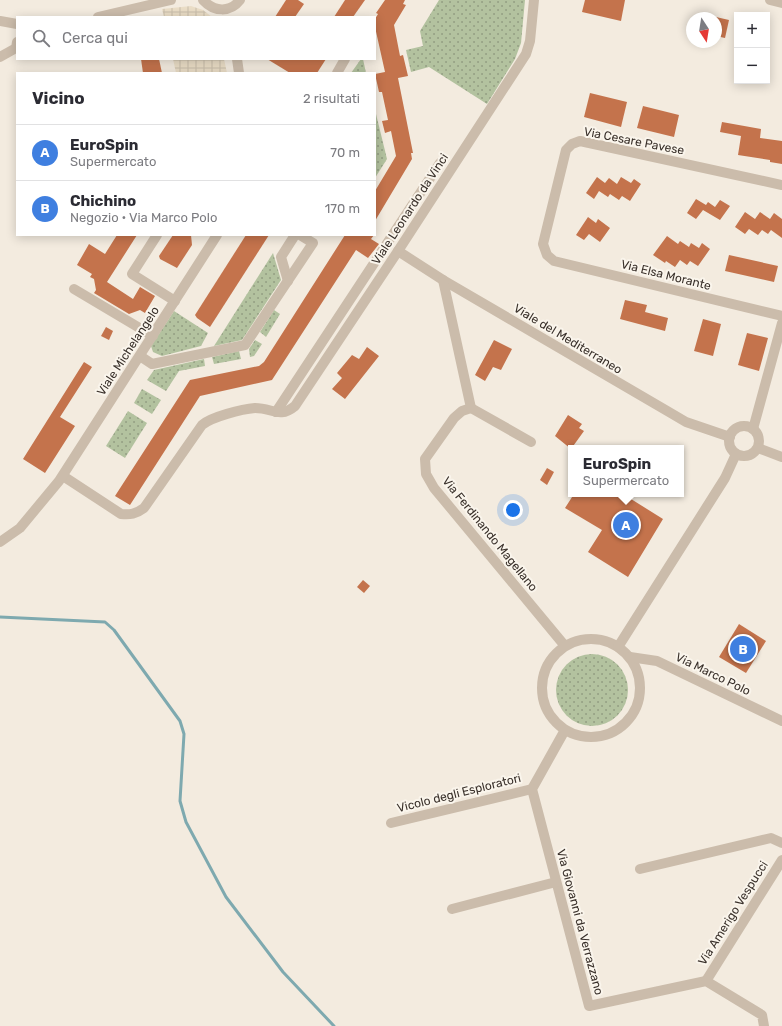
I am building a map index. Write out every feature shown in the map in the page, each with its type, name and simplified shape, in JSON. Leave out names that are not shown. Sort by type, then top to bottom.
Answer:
[{"type":"street","points":[[102,16],[171,0]]},
{"type":"street","points":[[203,0],[214,8],[228,13],[240,0]]},
{"type":"street","name":"Viale Leonardo da Vinci","points":[[61,478],[121,514],[134,514],[144,508],[202,425],[208,420],[253,408],[266,409],[280,414],[287,412],[295,406],[526,54],[530,41],[534,0]]},
{"type":"street","points":[[770,0],[782,3]]},
{"type":"street","points":[[0,21],[16,24]]},
{"type":"street","points":[[0,58],[16,48]]},
{"type":"street","points":[[338,72],[344,60]]},
{"type":"street","points":[[238,66],[247,72]]},
{"type":"street","name":"Via Cesare Pavese","points":[[547,255],[543,244],[566,150],[572,144],[580,141],[782,185]]},
{"type":"street","name":"Viale Leonardo da Vinci","points":[[276,412],[440,163]]},
{"type":"street","points":[[156,236],[132,274],[175,301]]},
{"type":"street","name":"Viale Michelangelo","points":[[0,542],[20,528],[61,478],[216,236]]},
{"type":"street","points":[[288,281],[281,258],[294,236]]},
{"type":"street","points":[[140,356],[152,364],[245,345],[313,243],[302,236]]},
{"type":"street","name":"Viale del Mediterraneo","points":[[398,251],[443,280],[680,419],[730,437]]},
{"type":"street","name":"Via Elsa Morante","points":[[547,255],[554,261],[782,316]]},
{"type":"street","points":[[443,280],[471,408],[531,442]]},
{"type":"street","points":[[74,289],[153,336]]},
{"type":"street","points":[[753,429],[782,323]]},
{"type":"street","name":"Via Ferdinando Magellano","points":[[471,408],[454,418],[425,459],[426,474],[434,488],[566,646]]},
{"type":"street","points":[[739,427],[748,427],[753,429],[759,438],[758,448],[755,452],[746,456],[736,454],[730,447],[730,437],[739,427]]},
{"type":"street","points":[[758,448],[782,457]]},
{"type":"street","points":[[618,646],[725,478],[736,454]]},
{"type":"street","points":[[592,639],[605,641],[618,646],[630,657],[638,671],[641,686],[639,701],[633,715],[623,726],[610,734],[595,737],[580,736],[565,730],[554,721],[547,709],[543,695],[543,681],[547,668],[554,656],[566,646],[578,641],[592,639]]},
{"type":"street","name":"Via Marco Polo","points":[[630,657],[657,661],[782,721]]},
{"type":"street","points":[[532,789],[565,730]]},
{"type":"street","name":"Vicolo degli Esploratori","points":[[392,823],[532,789]]},
{"type":"street","name":"Via Giovanni da Verrazzano","points":[[532,789],[589,1006],[706,981]]},
{"type":"street","points":[[640,869],[771,838],[782,843]]},
{"type":"street","name":"Via Amerigo Vespucci","points":[[706,981],[782,860]]},
{"type":"street","points":[[452,909],[556,882]]},
{"type":"street","points":[[706,981],[762,1015],[764,1026]]},
{"type":"green space","points":[[439,0],[525,0],[521,43],[515,59],[487,104],[429,67],[411,72],[406,50],[423,46],[420,31]]},
{"type":"green space","points":[[360,60],[363,60],[366,72],[352,72]]},
{"type":"green space","points":[[376,114],[387,159],[376,176]]},
{"type":"green space","points":[[273,253],[281,280],[242,340],[214,346]]},
{"type":"green space","points":[[274,310],[280,314],[266,337],[260,332]]},
{"type":"green space","points":[[174,311],[208,333],[201,346],[162,356],[153,352],[151,346]]},
{"type":"green space","points":[[255,340],[262,344],[254,356],[250,357],[249,349]]},
{"type":"green space","points":[[239,351],[241,359],[214,364],[212,357]]},
{"type":"green space","points":[[204,359],[205,366],[179,371],[166,391],[147,380],[154,370]]},
{"type":"green space","points":[[142,389],[161,400],[152,414],[134,403]]},
{"type":"green space","points":[[128,411],[147,423],[125,458],[106,446]]},
{"type":"green space","points":[[592,654],[612,660],[622,670],[628,690],[622,710],[612,720],[592,726],[572,720],[562,710],[556,690],[562,670],[572,660]]},
{"type":"shaded area","points":[[191,6],[203,10],[211,16],[164,16],[162,9]]},
{"type":"shaded area","points":[[173,60],[224,60],[227,72],[176,72]]},
{"type":"building","points":[[286,0],[298,0],[304,4],[296,16],[276,16]]},
{"type":"building","points":[[345,0],[365,0],[354,16],[335,16]]},
{"type":"building","points":[[385,0],[405,0],[403,4],[406,5],[394,25],[400,56],[403,55],[408,76],[398,78],[413,153],[411,153],[412,159],[376,219],[376,189],[396,156],[391,131],[385,133],[382,121],[388,120],[382,92],[379,92],[376,78],[376,74],[385,72],[376,32],[376,17],[378,14],[376,13]]},
{"type":"building","points":[[585,0],[625,0],[621,21],[582,12]]},
{"type":"building","points":[[722,18],[729,20],[725,38],[722,37]]},
{"type":"building","points":[[141,60],[159,60],[162,72],[143,72]]},
{"type":"building","points":[[269,60],[325,60],[318,72],[288,72]]},
{"type":"building","points":[[590,93],[627,102],[621,127],[584,117]]},
{"type":"building","points":[[643,106],[679,115],[674,137],[637,128]]},
{"type":"building","points":[[722,122],[761,129],[760,138],[782,141],[782,164],[770,162],[770,160],[738,155],[741,136],[720,132]]},
{"type":"building","points":[[597,177],[605,183],[609,178],[617,184],[621,177],[631,183],[634,179],[641,184],[630,201],[622,196],[619,200],[610,194],[608,197],[599,191],[594,199],[586,193]]},
{"type":"building","points":[[696,199],[706,205],[708,202],[715,207],[720,200],[730,206],[720,220],[703,210],[696,219],[687,213]]},
{"type":"building","points":[[745,212],[755,219],[760,212],[770,219],[774,213],[782,219],[782,238],[771,230],[768,234],[762,230],[758,235],[749,229],[745,234],[735,227]]},
{"type":"building","points":[[588,217],[596,223],[598,219],[610,228],[600,242],[589,234],[584,240],[576,235]]},
{"type":"building","points":[[116,236],[136,236],[107,282],[133,299],[140,287],[155,296],[145,313],[140,310],[129,314],[94,293],[96,290],[94,279],[90,277],[92,274],[77,265],[89,244],[105,254]]},
{"type":"building","points":[[172,236],[191,236],[192,245],[177,268],[160,259],[159,256]]},
{"type":"building","points":[[245,236],[268,236],[210,327],[195,315]]},
{"type":"building","points":[[344,236],[373,236],[371,239],[379,244],[368,258],[356,250],[272,380],[200,396],[130,505],[115,496],[190,380],[259,366],[264,362]]},
{"type":"building","points":[[667,236],[678,244],[680,241],[689,247],[691,243],[699,248],[702,243],[710,249],[698,266],[690,261],[687,265],[680,260],[675,267],[666,261],[665,263],[653,255]]},
{"type":"building","points":[[729,255],[778,266],[774,282],[725,271]]},
{"type":"building","points":[[625,300],[647,305],[645,312],[668,318],[665,331],[620,319]]},
{"type":"building","points":[[703,319],[721,324],[713,356],[694,351]]},
{"type":"building","points":[[106,327],[113,331],[109,340],[101,336]]},
{"type":"building","points":[[747,333],[768,338],[759,371],[738,365]]},
{"type":"building","points":[[494,340],[512,349],[501,370],[493,367],[485,381],[475,375]]},
{"type":"building","points":[[367,347],[379,356],[345,399],[332,389],[342,378],[337,373],[352,355],[359,359]]},
{"type":"building","points":[[84,362],[92,367],[60,417],[75,426],[45,473],[23,459]]},
{"type":"building","points":[[568,415],[582,424],[579,428],[584,431],[574,445],[568,445],[568,447],[555,436]]},
{"type":"building","points":[[547,468],[554,472],[547,485],[540,480]]},
{"type":"building","points":[[572,497],[628,497],[663,519],[628,577],[588,552],[602,530],[565,508]]},
{"type":"building","points":[[363,580],[370,586],[364,593],[357,587]]},
{"type":"building","points":[[739,624],[766,641],[746,673],[719,657]]},
{"type":"waterway","points":[[0,617],[105,622],[114,630],[180,721],[184,734],[180,801],[186,822],[226,897],[283,972],[334,1026]]},
{"type":"place","name":"EuroSpin","points":[[626,525]]},
{"type":"place","name":"Chichino","points":[[743,649]]}]
